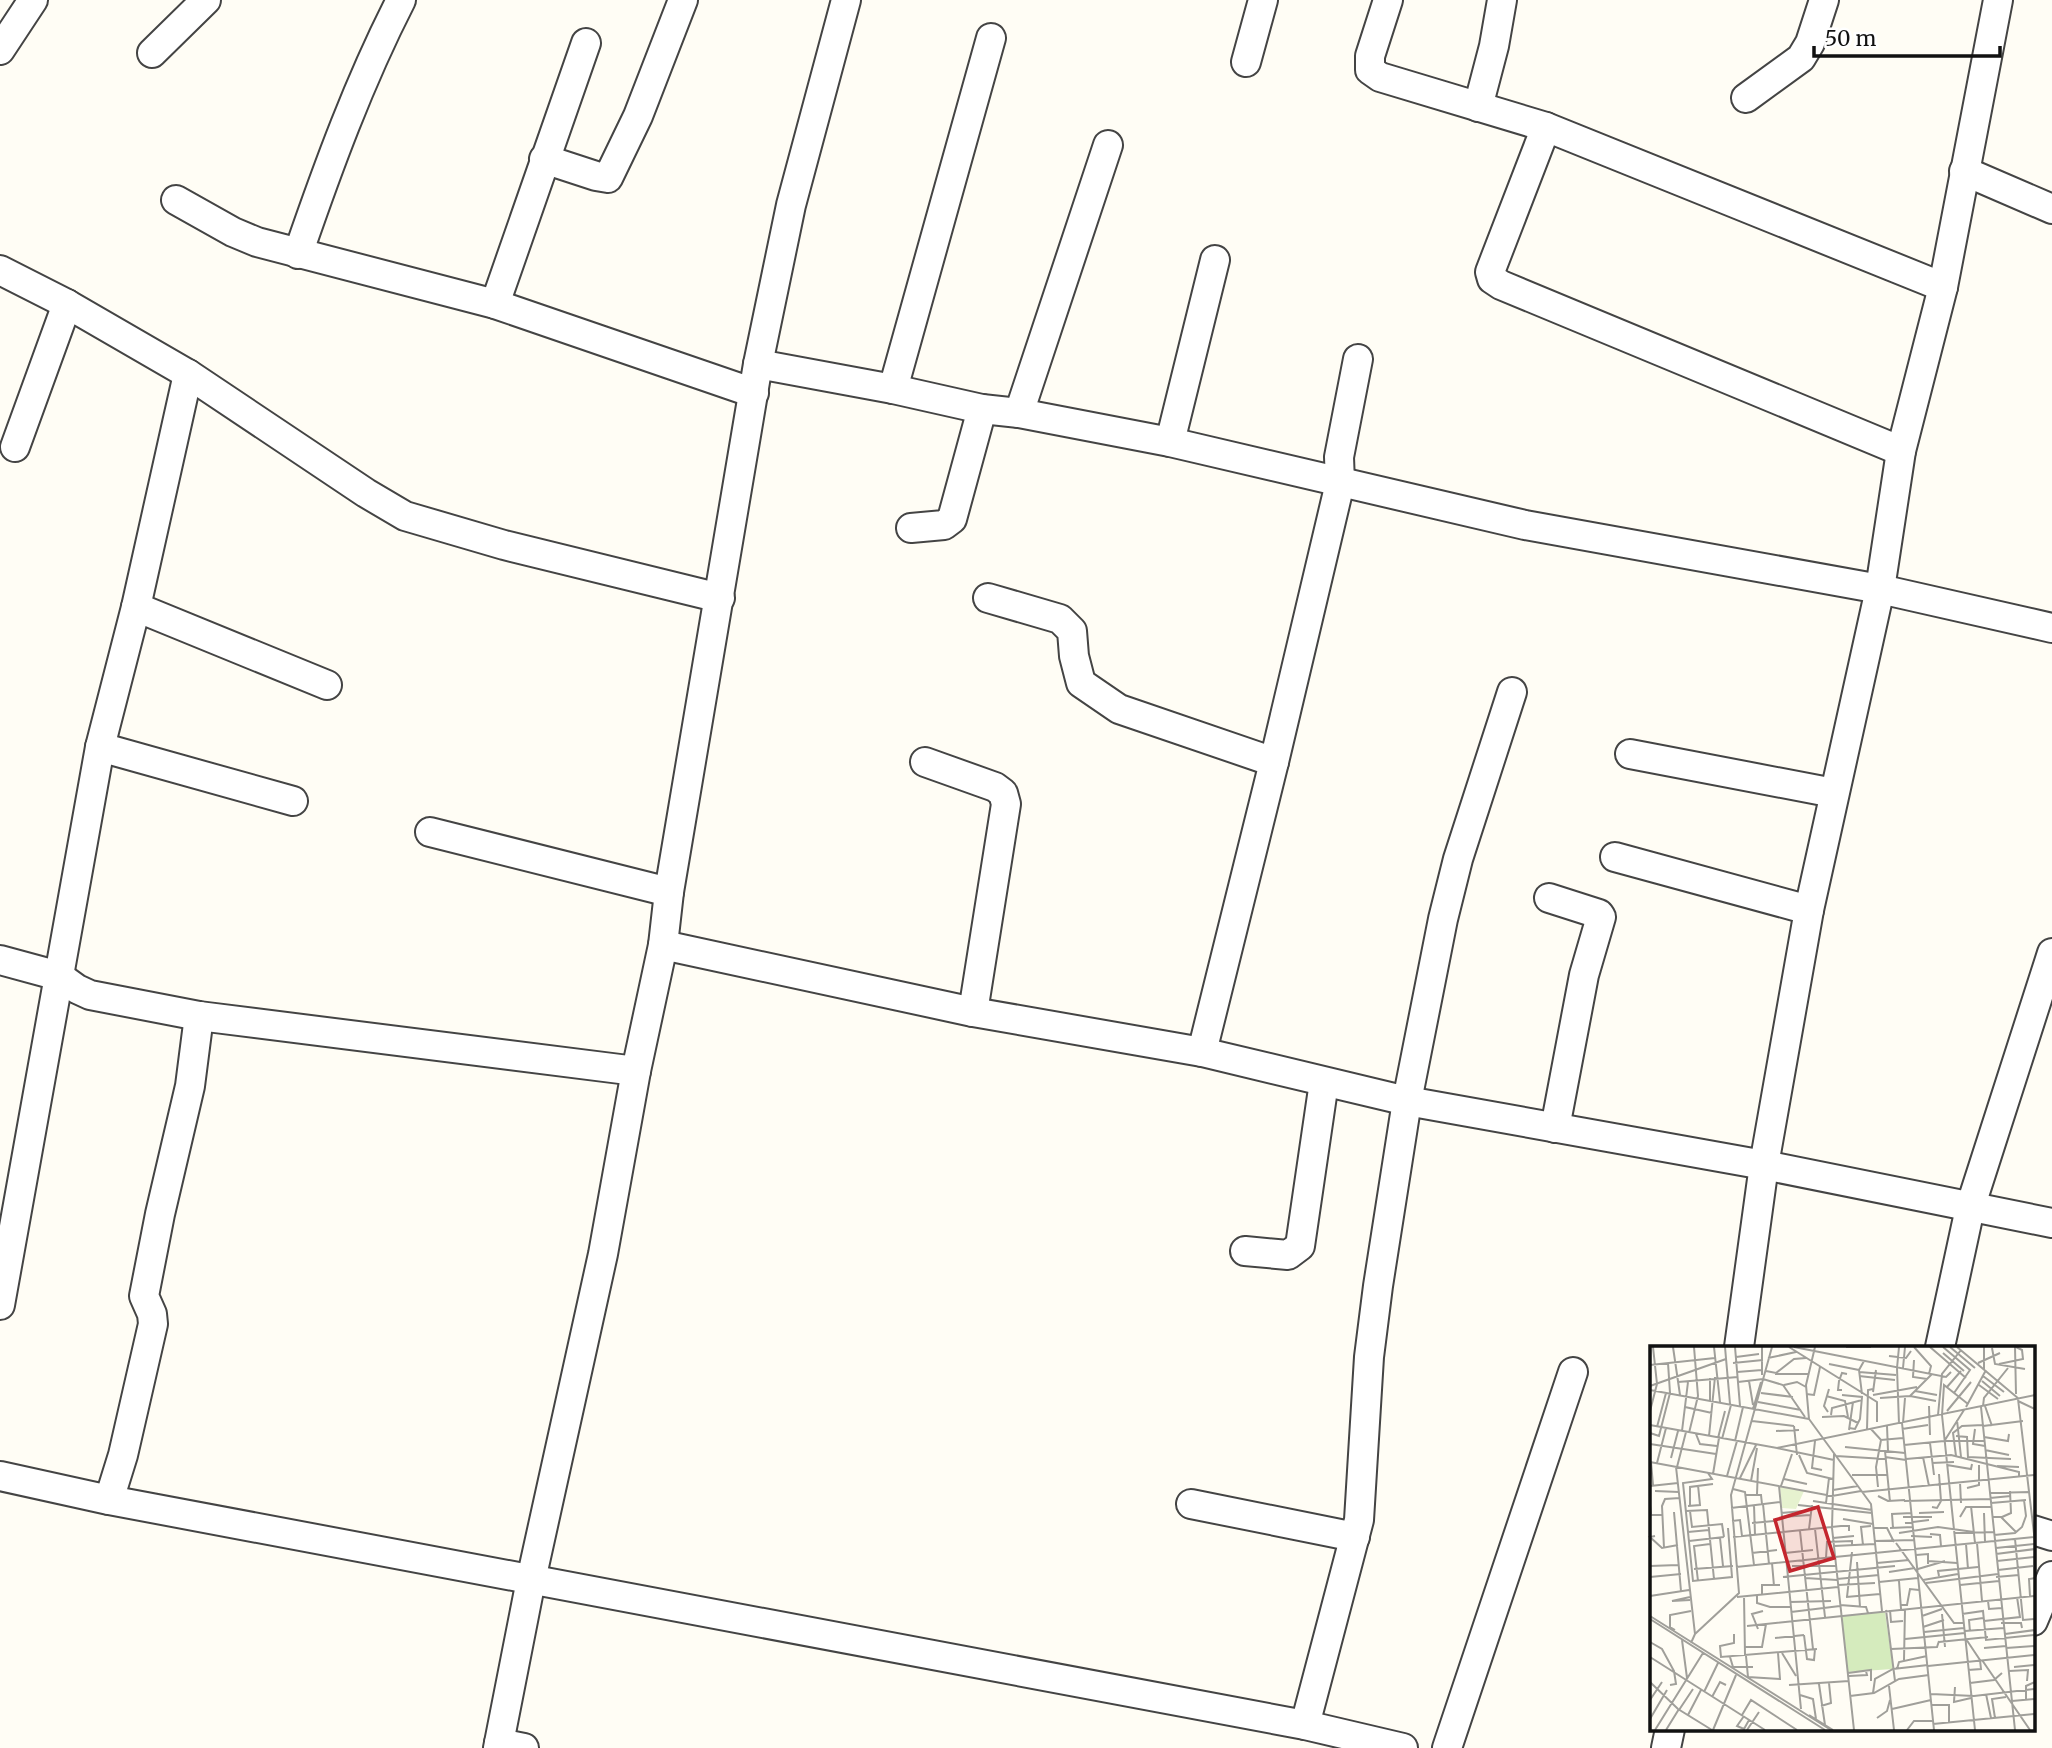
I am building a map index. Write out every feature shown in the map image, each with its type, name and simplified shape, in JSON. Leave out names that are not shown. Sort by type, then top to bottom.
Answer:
[{"type":"street","points":[[0,50],[33,0]]},
{"type":"street","points":[[152,53],[206,0]]},
{"type":"street","points":[[298,254],[340,135],[375,51],[401,0]]},
{"type":"street","points":[[544,159],[608,178],[638,116],[683,0]]},
{"type":"street","points":[[507,1746],[531,1580],[603,1254],[636,1071],[663,945],[758,364],[791,205],[846,0]]},
{"type":"street","points":[[1246,62],[1263,0]]},
{"type":"street","points":[[1388,0],[1370,56],[1370,69],[1380,77],[1546,127],[1943,287]]},
{"type":"street","points":[[1478,107],[1494,46],[1502,0]]},
{"type":"street","points":[[1746,98],[1801,58],[1810,43],[1824,0]]},
{"type":"street","points":[[1739,1346],[1764,1165],[1809,910],[1880,589],[1901,451],[1943,287],[1998,0]]},
{"type":"street","points":[[893,389],[991,38]]},
{"type":"street","points":[[495,304],[586,43]]},
{"type":"street","points":[[1546,127],[1490,272],[1492,279],[1901,451]]},
{"type":"street","points":[[1019,413],[1108,145]]},
{"type":"street","points":[[1964,172],[2052,209]]},
{"type":"street","points":[[176,200],[233,232],[257,242],[495,304],[754,393]]},
{"type":"street","points":[[1170,442],[1215,260]]},
{"type":"street","points":[[0,270],[68,304],[188,374],[366,493],[405,516],[504,545],[720,598]]},
{"type":"street","points":[[15,447],[68,304]]},
{"type":"street","points":[[1202,1052],[1340,483],[1339,457],[1358,359]]},
{"type":"street","points":[[758,364],[982,409],[1019,413],[1170,442],[1525,525],[1880,589],[2052,628]]},
{"type":"street","points":[[0,1305],[100,747],[136,607],[188,374]]},
{"type":"street","points":[[911,528],[944,525],[952,519],[982,409]]},
{"type":"street","points":[[988,598],[1060,619],[1072,631],[1074,656],[1081,683],[1119,709],[1274,762]]},
{"type":"street","points":[[136,607],[327,685]]},
{"type":"street","points":[[1304,1726],[1359,1520],[1370,1345],[1407,1101],[1443,919],[1458,859],[1513,692]]},
{"type":"street","points":[[100,747],[293,801]]},
{"type":"street","points":[[1630,754],[1834,793]]},
{"type":"street","points":[[925,762],[995,787],[1003,793],[1006,804],[973,1012]]},
{"type":"street","points":[[430,832],[670,892]]},
{"type":"street","points":[[1615,857],[1809,910]]},
{"type":"street","points":[[1549,898],[1599,914],[1601,923],[1584,975],[1555,1128]]},
{"type":"street","points":[[663,945],[973,1012],[1202,1052],[1407,1101],[1764,1165],[2052,1223]]},
{"type":"street","points":[[1940,1346],[1970,1208],[2052,953]]},
{"type":"street","points":[[0,960],[59,976],[90,995],[199,1016],[636,1071]]},
{"type":"street","points":[[110,1500],[153,1324],[152,1314],[146,1306],[144,1296],[160,1213],[190,1086],[199,1016]]},
{"type":"street","points":[[1245,1251],[1288,1255],[1300,1246],[1324,1082]]},
{"type":"street","points":[[1447,1748],[1573,1373]]},
{"type":"street","points":[[0,1476],[110,1500],[1304,1726],[1403,1748]]},
{"type":"street","points":[[1191,1504],[1355,1537]]},
{"type":"street","points":[[2035,1531],[2052,1536]]},
{"type":"street","points":[[2035,1617],[2052,1576]]},
{"type":"street","points":[[1666,1748],[1670,1730]]}]
